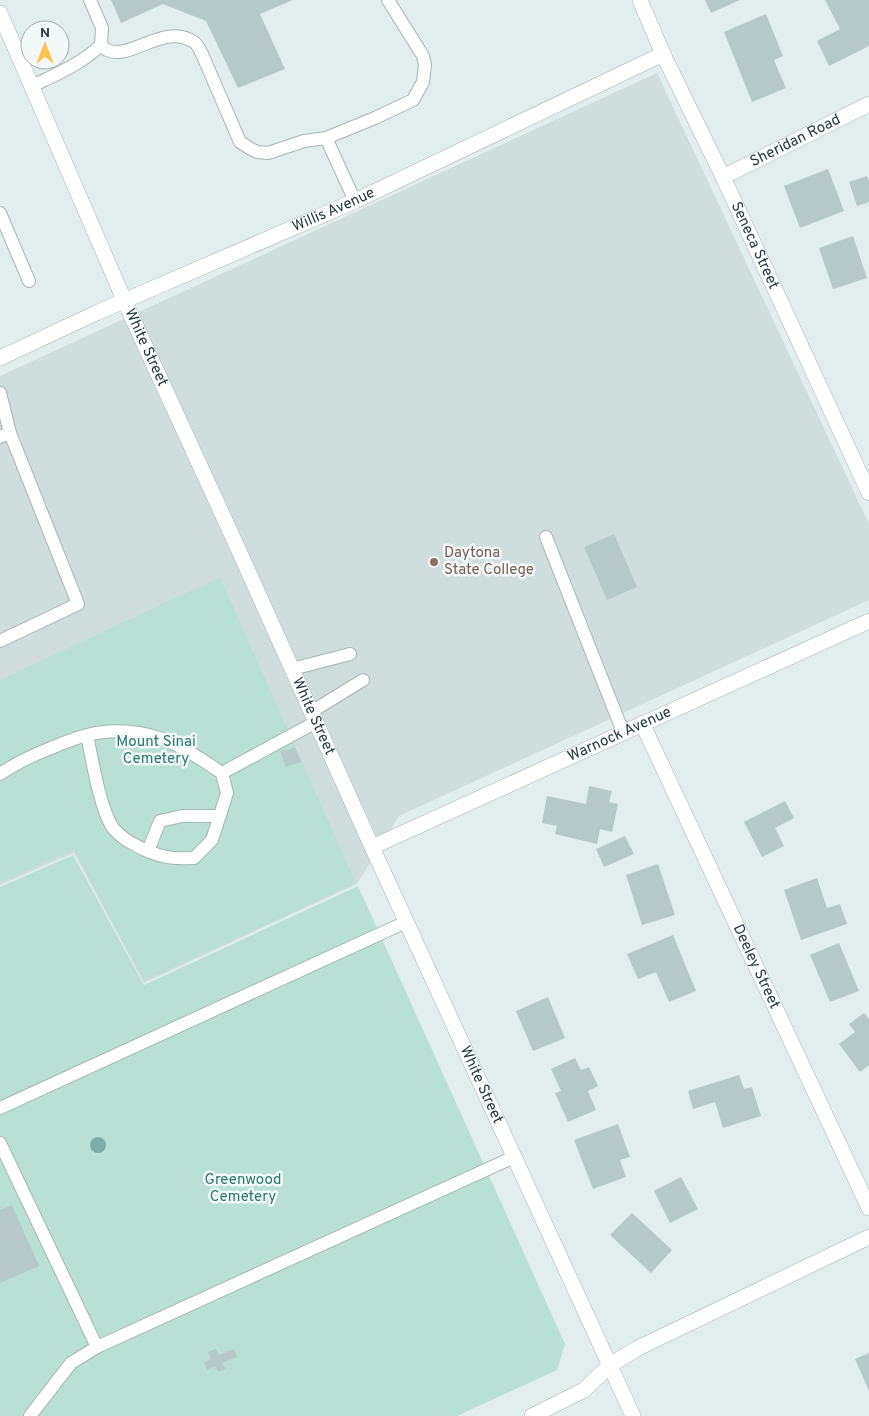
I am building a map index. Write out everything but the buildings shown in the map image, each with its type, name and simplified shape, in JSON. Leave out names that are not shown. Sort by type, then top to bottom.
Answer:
[{"type":"street","name":"Seneca Street","points":[[640,0],[663,54],[869,493]]},
{"type":"street","name":"White Street","points":[[0,13],[126,302],[313,717],[634,1416]]},
{"type":"street","name":"Willis Avenue","points":[[0,358],[355,201],[663,54]]},
{"type":"street","name":"Sheridan Road","points":[[722,177],[869,104]]},
{"type":"street","name":"Warnock Avenue","points":[[372,847],[869,621]]},
{"type":"street","name":"Deeley Street","points":[[642,724],[869,1208]]},
{"type":"street","points":[[532,1416],[584,1390],[610,1365],[638,1348],[869,1238]]},
{"type":"lane","points":[[32,86],[72,66],[90,55],[101,45],[102,28],[90,0]]},
{"type":"lane","points":[[101,45],[107,50],[120,52],[160,38],[172,36],[195,42],[240,142],[257,152],[268,153],[304,141],[326,138],[413,100],[423,82],[425,65],[423,56],[388,0]]},
{"type":"lane","points":[[326,138],[355,201]]},
{"type":"lane","points":[[0,213],[29,282]]},
{"type":"lane","points":[[0,393],[5,435],[78,604],[0,641]]},
{"type":"lane","points":[[546,537],[624,732]]},
{"type":"lane","points":[[292,669],[350,654]]},
{"type":"lane","points":[[222,773],[313,717],[364,680]]},
{"type":"lane","points":[[0,774],[30,756],[87,735],[104,732],[128,732],[168,741],[188,751],[222,773],[227,793],[212,840],[194,858],[167,858],[126,841],[107,817],[87,735]]},
{"type":"lane","points":[[148,851],[160,821],[182,816],[220,816]]},
{"type":"lane","points":[[0,1108],[406,922]]},
{"type":"lane","points":[[0,1143],[97,1347]]},
{"type":"lane","points":[[30,1416],[71,1363],[97,1347],[514,1157]]},
{"type":"shaded area","name":"Daytona State College","points":[[657,73],[869,524],[869,600],[399,816],[357,884],[144,983],[74,853],[0,885],[0,376]]},
{"type":"green space","name":"Mount Sinai Cemetery","points":[[220,577],[356,883],[144,981],[74,850],[0,883],[0,680]]},
{"type":"green space","name":"Greenwood Cemetery","points":[[73,855],[144,985],[358,886],[565,1344],[557,1370],[457,1416],[0,1416],[0,887]]},
{"type":"place","name":"Daytona State College","points":[[434,562]]}]
